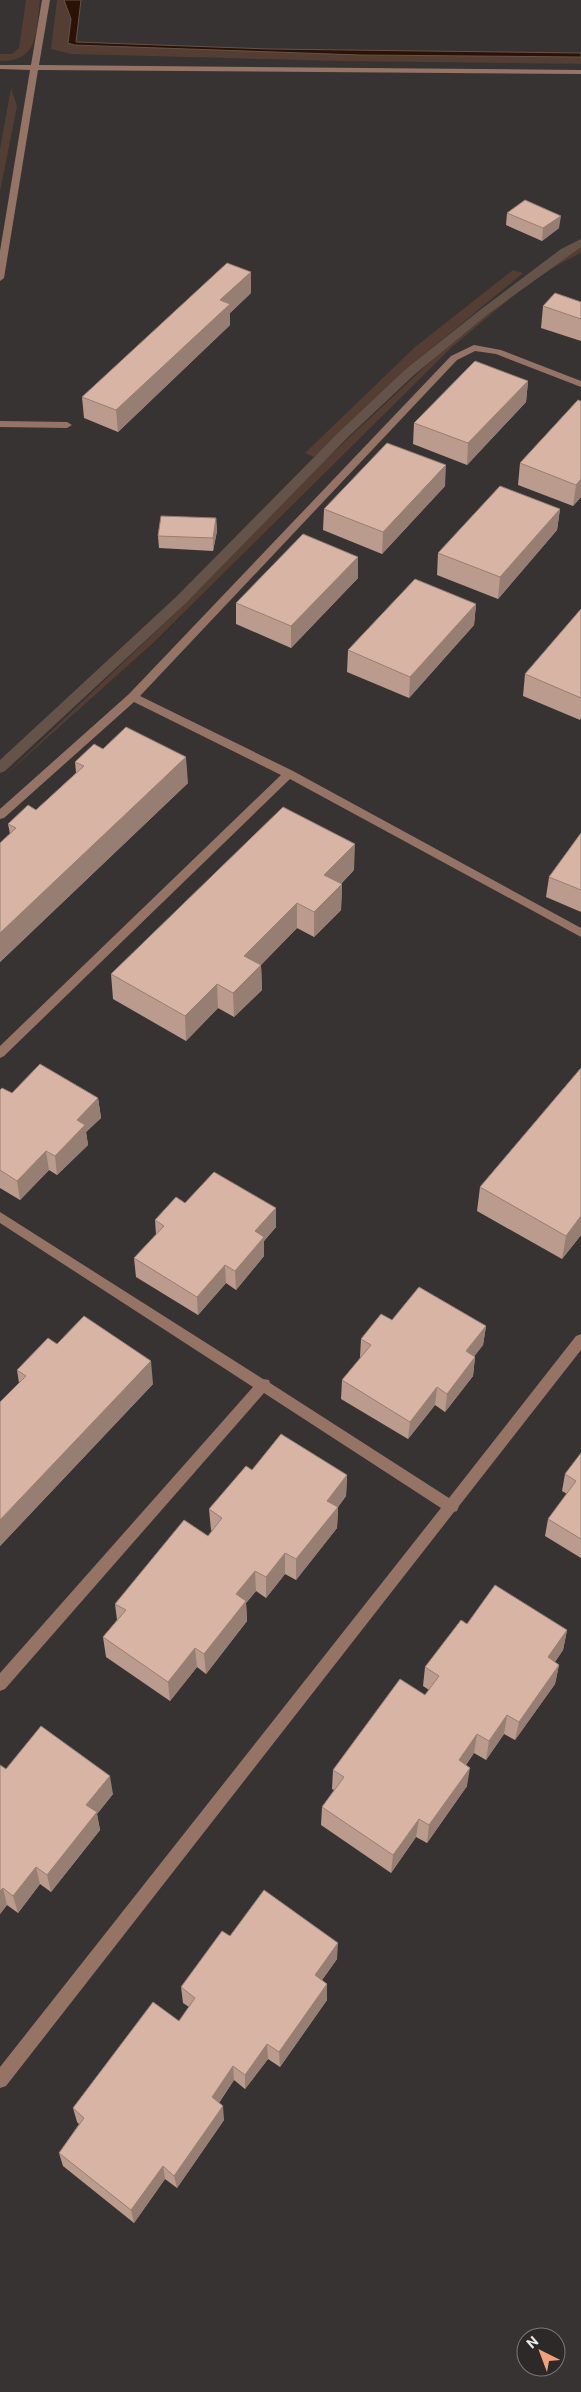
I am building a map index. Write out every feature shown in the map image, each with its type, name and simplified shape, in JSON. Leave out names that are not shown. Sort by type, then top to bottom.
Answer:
[{"type":"street","points":[[0,278],[46,0]]},
{"type":"street","points":[[0,66],[581,72]]},
{"type":"street","points":[[0,815],[133,697],[454,358],[474,348],[498,352],[581,384]]},
{"type":"street","points":[[0,424],[67,425]]},
{"type":"street","points":[[133,697],[289,774],[581,933]]},
{"type":"street","points":[[0,1053],[289,774]]},
{"type":"street","points":[[0,1217],[264,1384],[452,1507]]},
{"type":"street","points":[[0,2080],[452,1507],[581,1340]]},
{"type":"street","points":[[0,1684],[264,1384]]},
{"type":"shaded area","points":[[26,0],[40,0],[34,42],[23,56],[13,60],[0,61],[0,54],[12,54],[19,48]]},
{"type":"shaded area","points":[[57,0],[64,0],[71,19],[69,43],[360,55],[581,57],[581,64],[338,61],[71,54],[51,49]]},
{"type":"shaded area","points":[[64,0],[81,0],[76,42],[269,49],[581,53],[581,57],[360,55],[74,45],[68,43],[71,19]]},
{"type":"shaded area","points":[[11,88],[17,106],[0,192],[0,149]]},
{"type":"shaded area","points":[[581,246],[581,253],[546,272],[452,347],[153,643],[0,780],[191,598],[324,461],[444,349],[511,294]]},
{"type":"shaded area","points":[[513,270],[523,273],[420,358],[314,457],[305,453],[415,347]]},
{"type":"building","points":[[525,200],[561,216],[543,228],[507,213]]},
{"type":"building","points":[[227,263],[251,272],[220,300],[230,304],[116,410],[82,397]]},
{"type":"building","points":[[555,293],[581,302],[581,319],[543,306]]},
{"type":"building","points":[[475,361],[528,381],[468,443],[414,423]]},
{"type":"building","points":[[578,400],[581,401],[581,479],[576,485],[520,463]]},
{"type":"building","points":[[387,443],[446,465],[383,532],[324,509]]},
{"type":"building","points":[[500,486],[560,509],[500,577],[438,553]]},
{"type":"building","points":[[161,516],[216,518],[213,538],[158,536]]},
{"type":"building","points":[[303,534],[358,557],[291,626],[236,603]]},
{"type":"building","points":[[415,579],[476,604],[410,677],[348,650]]},
{"type":"building","points":[[581,609],[581,698],[525,674]]},
{"type":"building","points":[[126,727],[186,757],[0,933],[0,843],[16,828],[8,824],[28,805],[36,810],[84,766],[75,762],[94,744],[103,749]]},
{"type":"building","points":[[283,807],[355,844],[324,875],[342,884],[314,912],[297,903],[244,956],[261,965],[233,993],[217,984],[185,1016],[111,974]]},
{"type":"building","points":[[581,833],[581,890],[549,877]]},
{"type":"building","points":[[40,1064],[98,1098],[77,1120],[85,1125],[55,1156],[46,1151],[17,1181],[0,1170],[0,1090],[2,1088],[12,1093]]},
{"type":"building","points":[[581,1068],[581,1216],[566,1236],[480,1187]]},
{"type":"building","points":[[214,1172],[276,1208],[255,1231],[264,1237],[235,1271],[225,1265],[197,1297],[134,1258],[164,1226],[155,1220],[176,1197],[185,1203]]},
{"type":"building","points":[[419,1287],[486,1326],[466,1351],[475,1357],[447,1394],[437,1387],[410,1422],[342,1380],[371,1345],[361,1339],[381,1314],[392,1320]]},
{"type":"building","points":[[84,1316],[151,1361],[0,1520],[0,1402],[26,1376],[17,1370],[48,1338],[57,1344]]},
{"type":"building","points":[[281,1434],[347,1475],[327,1501],[338,1507],[296,1559],[285,1553],[266,1577],[255,1571],[236,1594],[246,1601],[204,1654],[195,1648],[168,1682],[103,1637],[126,1610],[115,1604],[184,1520],[208,1536],[222,1518],[209,1509],[246,1466],[252,1470]]},
{"type":"building","points":[[581,1453],[581,1539],[548,1519],[576,1481],[565,1474]]},
{"type":"building","points":[[495,1585],[567,1630],[548,1657],[559,1665],[519,1722],[507,1715],[489,1741],[477,1734],[459,1760],[470,1768],[429,1825],[419,1819],[393,1855],[322,1807],[344,1777],[333,1770],[400,1679],[425,1695],[439,1676],[425,1667],[461,1620],[467,1624]]},
{"type":"building","points":[[41,1726],[110,1776],[86,1805],[97,1812],[47,1875],[36,1867],[13,1896],[3,1888],[0,1891],[0,1765],[6,1769]]},
{"type":"building","points":[[264,1890],[338,1943],[315,1975],[327,1984],[279,2052],[267,2044],[245,2075],[233,2066],[212,2097],[223,2106],[174,2176],[163,2166],[131,2210],[59,2153],[84,2118],[73,2108],[153,2002],[179,2021],[195,1998],[181,1987],[222,1931],[230,1936]]},
{"type":"waterway","points":[[0,768],[181,600],[342,436],[410,372],[484,312],[565,251],[581,242]]}]
